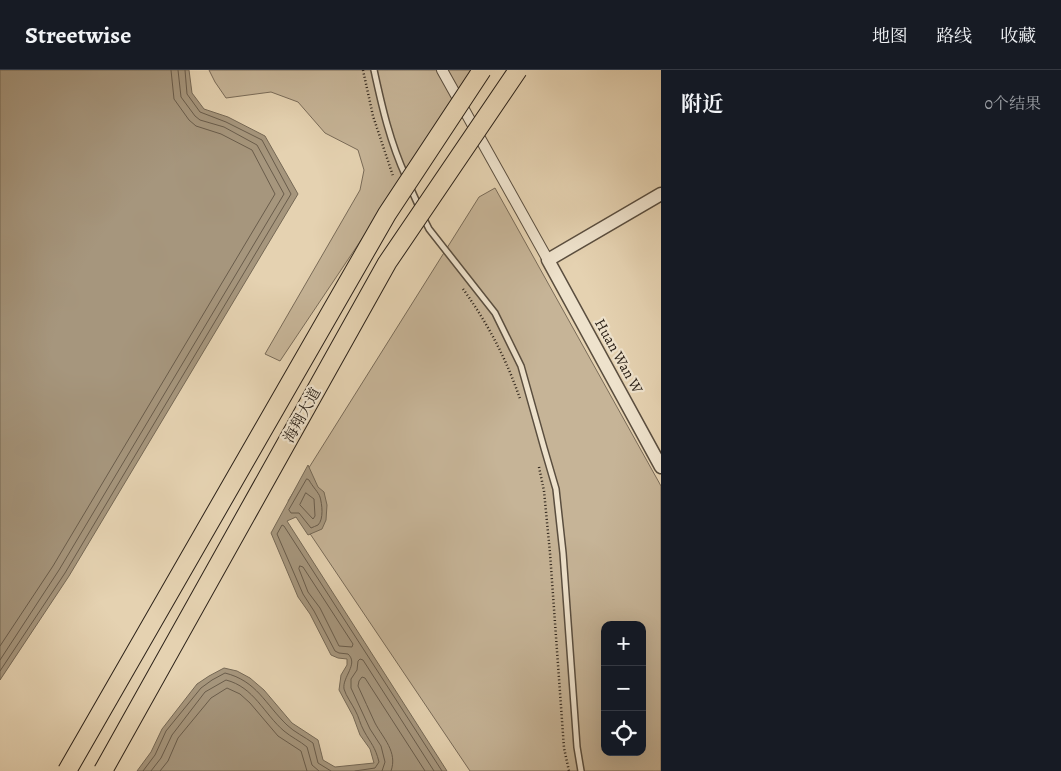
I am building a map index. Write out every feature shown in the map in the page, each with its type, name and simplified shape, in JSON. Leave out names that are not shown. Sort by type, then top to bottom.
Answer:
[{"type":"highway","name":"海翔大道","points":[[67,771],[387,214],[482,70]]},
{"type":"highway","name":"海翔大道","points":[[103,771],[387,263],[518,70]]},
{"type":"street","points":[[442,70],[548,260],[661,194]]},
{"type":"street","name":"Huan Wan W","points":[[548,260],[661,468]]},
{"type":"lane","points":[[374,70],[384,115],[397,158],[429,229],[495,313],[521,366],[556,489],[563,553],[577,747],[581,771]]},
{"type":"path","points":[[363,70],[372,116],[393,176]]},
{"type":"path","points":[[459,284],[480,312],[513,378],[522,405]]},
{"type":"path","points":[[537,459],[544,491],[564,748],[569,771]]},
{"type":"shaded area","points":[[209,70],[475,70],[280,361],[265,354],[360,190],[364,170],[358,150],[325,133],[298,102],[271,92],[226,98]]},
{"type":"shaded area","points":[[495,188],[661,486],[661,771],[470,771],[288,501],[479,197]]},
{"type":"water","points":[[0,70],[189,70],[192,93],[204,109],[228,117],[265,136],[298,194],[69,576],[0,680]]},
{"type":"water","points":[[308,465],[318,487],[324,492],[327,505],[326,520],[322,529],[308,535],[296,517],[287,521],[447,771],[137,771],[151,752],[162,729],[197,684],[224,668],[237,671],[250,678],[264,690],[292,723],[318,740],[323,760],[335,767],[374,763],[370,749],[360,735],[353,716],[339,690],[341,675],[347,665],[347,659],[331,655],[310,614],[298,597],[271,533]]}]
